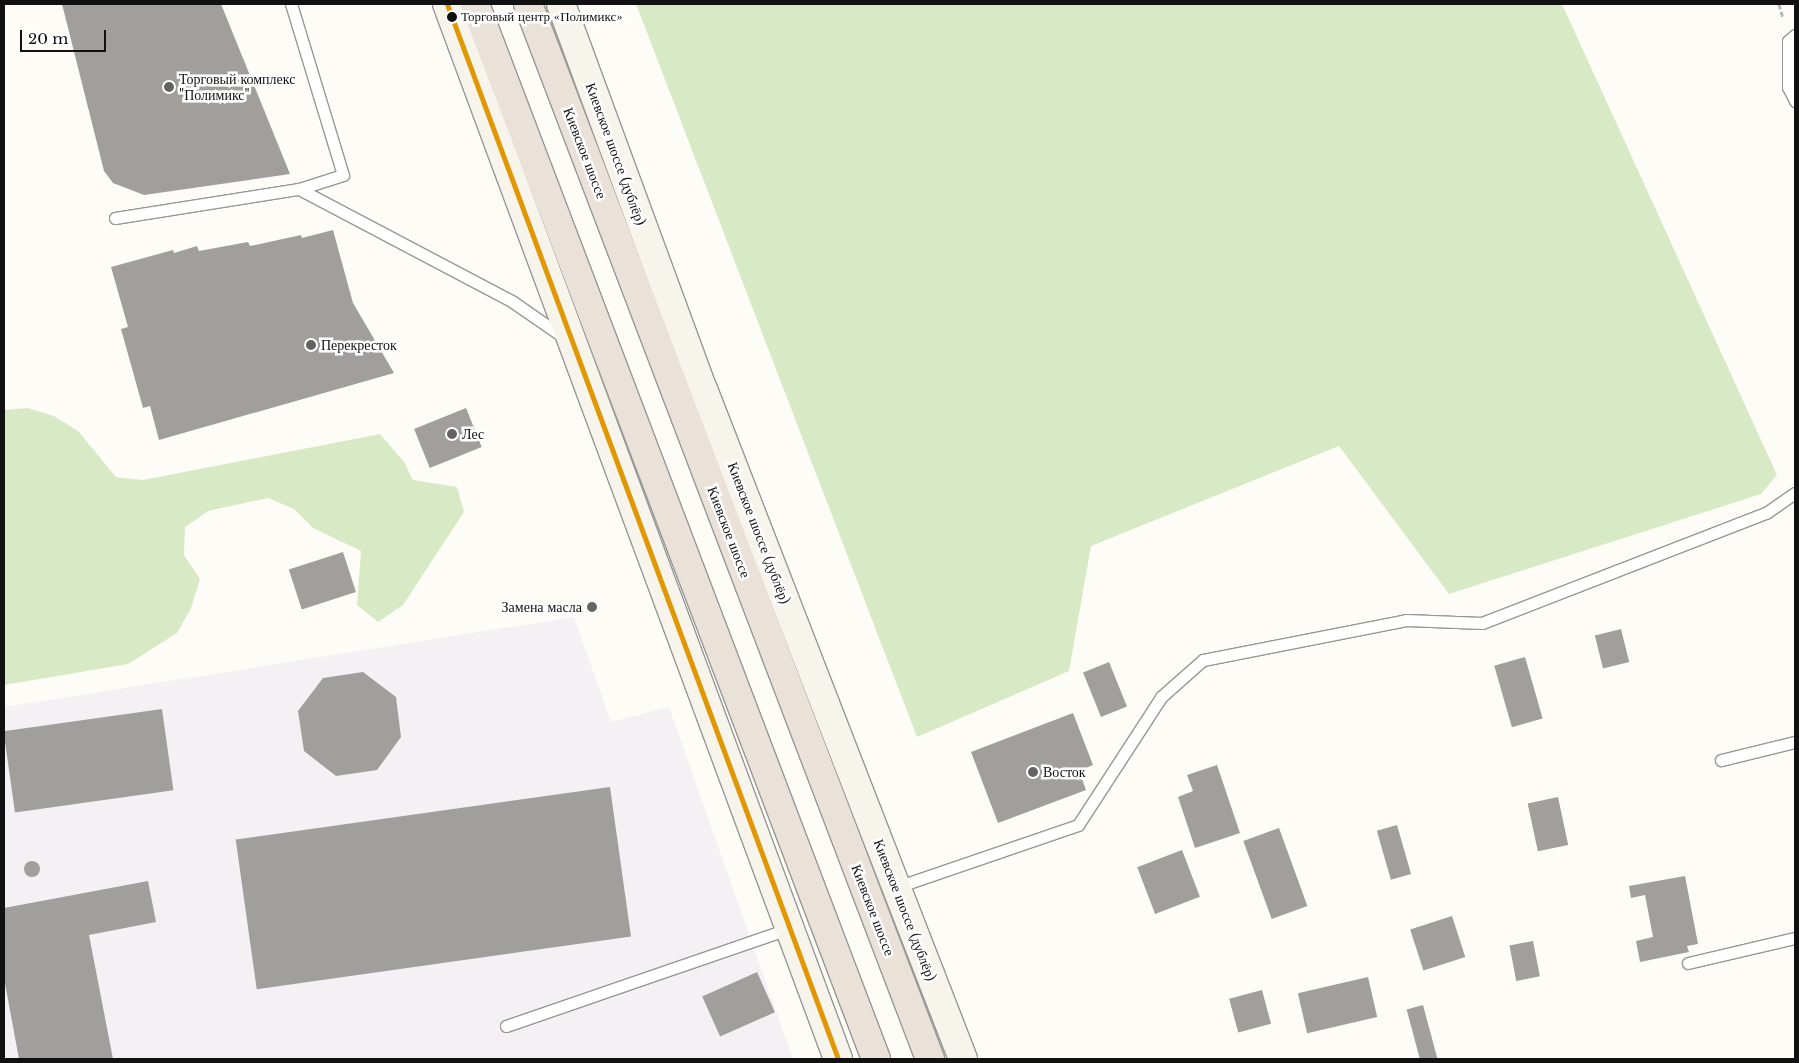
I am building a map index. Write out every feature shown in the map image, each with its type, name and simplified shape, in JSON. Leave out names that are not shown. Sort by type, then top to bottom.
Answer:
[{"type":"highway","points":[[475,4],[876,1059]]},
{"type":"highway","name":"Киевское шоссе","points":[[528,4],[930,1059]]},
{"type":"street","points":[[447,4],[788,929],[838,1059]]},
{"type":"street","name":"Киевское шоссе (дублёр)","points":[[561,4],[703,389],[963,1059]]},
{"type":"lane","points":[[116,218],[299,189],[343,174],[291,4]]},
{"type":"lane","points":[[1795,35],[1788,41],[1788,86],[1795,101]]},
{"type":"lane","points":[[299,189],[513,302],[572,343]]},
{"type":"lane","points":[[897,887],[1078,825],[1161,698],[1203,660],[1406,620],[1482,623],[1766,514],[1795,493]]},
{"type":"lane","points":[[1721,760],[1795,742]]},
{"type":"lane","points":[[506,1026],[788,929]]},
{"type":"lane","points":[[1688,963],[1795,938]]},
{"type":"shaded area","points":[[574,617],[611,722],[669,707],[793,1059],[4,1059],[4,707]]},
{"type":"green space","points":[[636,4],[1562,4],[1777,475],[1761,494],[1449,594],[1339,446],[1091,546],[1069,671],[917,737]]},
{"type":"green space","points":[[28,408],[54,416],[78,431],[116,477],[143,480],[380,434],[404,462],[413,480],[457,487],[464,512],[403,605],[378,622],[357,605],[361,551],[313,528],[294,509],[268,498],[208,511],[185,527],[184,555],[200,579],[191,608],[177,633],[128,664],[4,685],[4,410]]},
{"type":"building","name":"Торговый комплекс \"Полимикс\"","points":[[62,4],[221,4],[290,174],[144,195],[113,183],[104,171]]},
{"type":"building","points":[[333,230],[353,303],[394,373],[159,440],[150,406],[143,408],[121,329],[128,327],[111,267],[173,250],[174,253],[197,246],[199,251],[248,242],[250,246],[301,235],[302,238]]},
{"type":"building","points":[[466,408],[482,447],[430,468],[414,429]]},
{"type":"building","points":[[343,552],[356,592],[302,610],[289,570]]},
{"type":"building","points":[[1621,629],[1629,662],[1603,669],[1595,636]]},
{"type":"building","points":[[1525,657],[1543,719],[1512,727],[1494,666]]},
{"type":"building","points":[[1109,662],[1127,707],[1101,717],[1083,672]]},
{"type":"building","points":[[363,672],[396,697],[401,737],[377,770],[336,776],[304,751],[298,711],[323,678]]},
{"type":"building","points":[[162,709],[173,790],[15,812],[4,731]]},
{"type":"building","points":[[1073,713],[1093,765],[1079,771],[1086,790],[998,823],[971,752]]},
{"type":"building","points":[[1217,765],[1240,833],[1195,848],[1178,797],[1193,791],[1187,775]]},
{"type":"building","points":[[610,787],[631,937],[257,989],[236,840]]},
{"type":"building","points":[[1558,797],[1568,845],[1538,851],[1528,803]]},
{"type":"building","points":[[1397,825],[1411,874],[1391,880],[1377,831]]},
{"type":"building","points":[[1279,828],[1307,906],[1272,919],[1243,841]]},
{"type":"building","points":[[1182,850],[1200,897],[1155,914],[1137,867]]},
{"type":"building","points":[[32,861],[38,863],[40,869],[38,875],[32,877],[26,875],[24,869],[26,863]]},
{"type":"building","points":[[1685,876],[1698,944],[1687,946],[1689,952],[1640,962],[1636,941],[1653,937],[1645,895],[1631,898],[1629,886]]},
{"type":"building","points":[[148,881],[156,922],[89,935],[113,1059],[19,1059],[4,978],[4,908]]},
{"type":"building","points":[[1452,916],[1465,957],[1423,970],[1410,930]]},
{"type":"building","points":[[1533,941],[1540,976],[1516,981],[1509,946]]},
{"type":"building","points":[[757,972],[775,1012],[720,1037],[702,996]]},
{"type":"building","points":[[1368,977],[1377,1017],[1307,1033],[1298,993]]},
{"type":"building","points":[[1262,990],[1271,1024],[1238,1033],[1229,999]]},
{"type":"building","points":[[1423,1005],[1437,1059],[1420,1059],[1407,1009]]},
{"type":"transit line","points":[[447,4],[838,1059]]},
{"type":"place","name":"Торговый центр «Полимикс»","points":[[452,17]]},
{"type":"place","name":"Торговый комплекс \"Полимикс\"","points":[[169,87]]},
{"type":"place","name":"Перекресток","points":[[311,345]]},
{"type":"place","name":"Лес","points":[[452,434]]},
{"type":"place","name":"Замена масла","points":[[592,607]]},
{"type":"place","name":"Восток","points":[[1033,772]]}]
